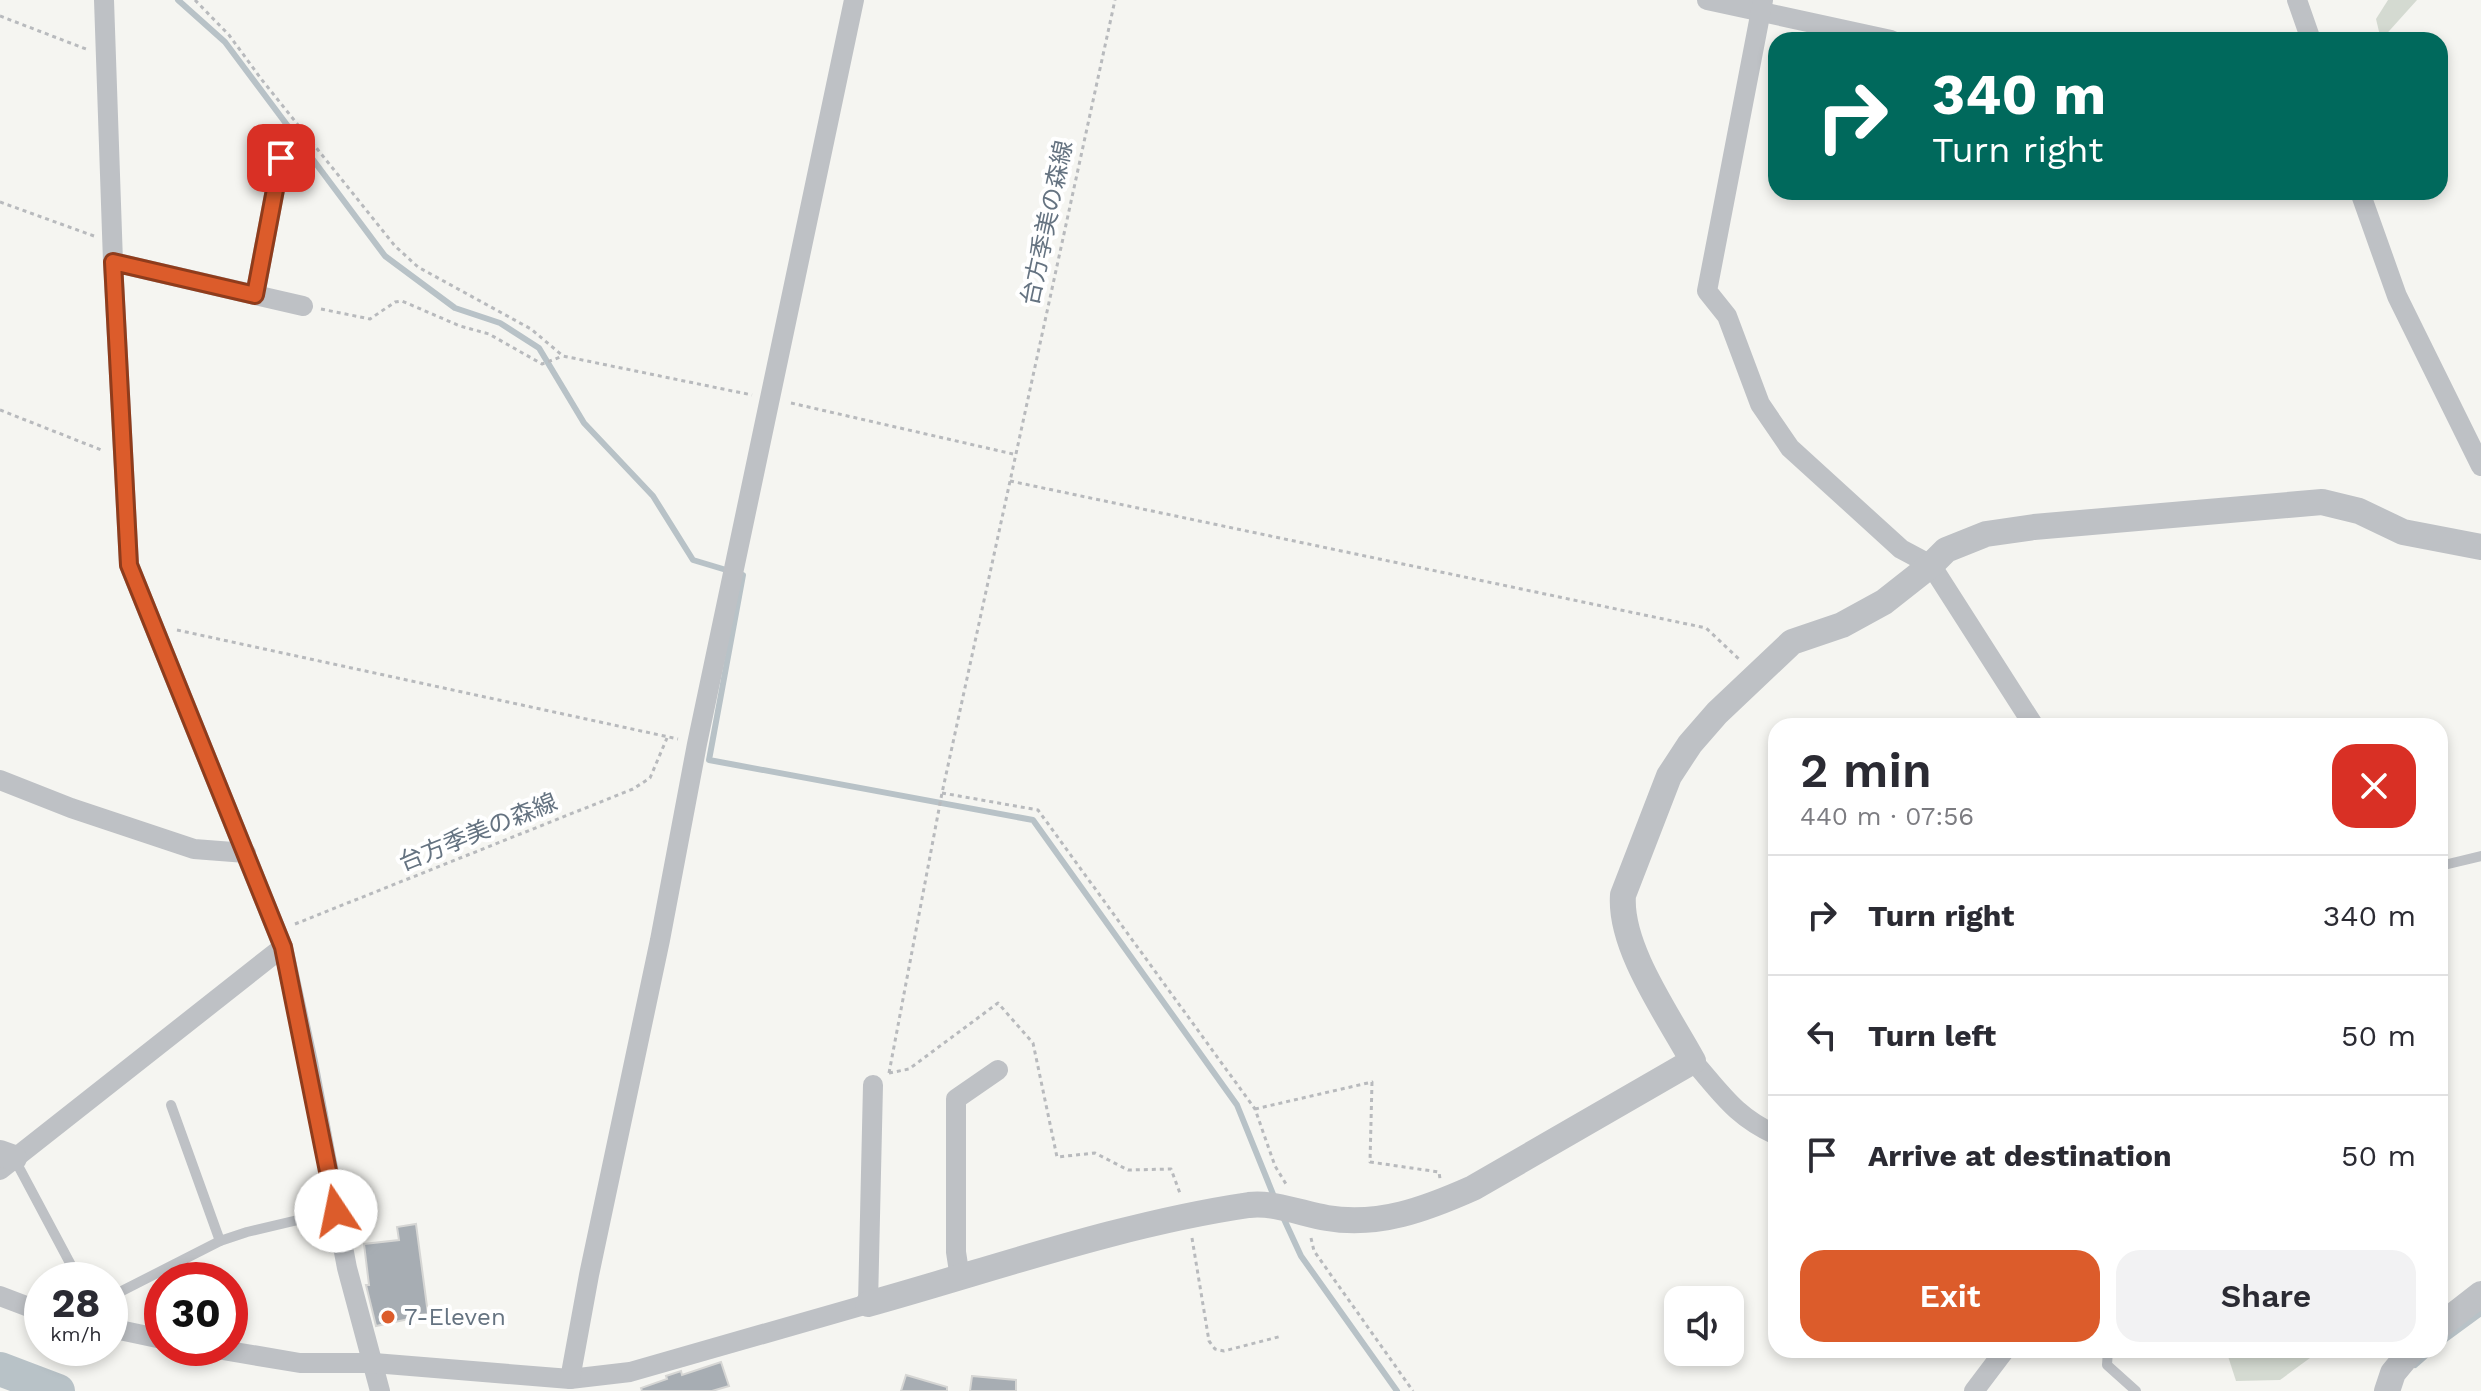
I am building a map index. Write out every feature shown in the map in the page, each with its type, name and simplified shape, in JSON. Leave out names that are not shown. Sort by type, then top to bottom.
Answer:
[{"type":"street","points":[[104,0],[129,565],[280,939],[347,1268],[380,1391]]},
{"type":"street","points":[[570,1379],[697,744],[854,0]]},
{"type":"street","points":[[1707,0],[1762,6],[1861,32]]},
{"type":"street","points":[[2297,0],[2308,32]]},
{"type":"street","points":[[1762,6],[1707,291],[1727,316],[1760,404],[1790,448],[1901,549],[1931,565],[2029,718]]},
{"type":"street","points":[[255,295],[281,158]]},
{"type":"street","points":[[2363,200],[2397,296],[2481,466]]},
{"type":"street","points":[[113,252],[255,295],[303,306]]},
{"type":"street","points":[[1768,1131],[1738,1113],[1693,1061],[1626,934],[1622,912],[1623,895],[1669,776],[1699,733],[1792,642],[1842,625],[1884,602],[1946,550],[1986,534],[2034,527],[2322,502],[2359,511],[2403,532],[2481,547]]},
{"type":"street","points":[[0,780],[71,808],[194,849],[246,853]]},
{"type":"street","points":[[5,1160],[280,939]]},
{"type":"street","points":[[248,1354],[300,1363],[374,1363],[630,1381],[868,1304],[1155,1222],[1254,1204],[1348,1222],[1378,1220],[1445,1201],[1473,1188],[1693,1061]]},
{"type":"street","points":[[960,1278],[956,1252],[956,1099],[998,1070]]},
{"type":"street","points":[[868,1304],[881,1079]]},
{"type":"street","points":[[2448,1320],[2481,1294]]},
{"type":"street","points":[[0,1296],[24,1305]]},
{"type":"street","points":[[1974,1391],[1999,1358]]},
{"type":"street","points":[[2387,1391],[2393,1373],[2405,1358]]},
{"type":"lane","points":[[2448,864],[2481,856]]},
{"type":"lane","points":[[171,1105],[220,1241]]},
{"type":"lane","points":[[5,1160],[68,1262]]},
{"type":"lane","points":[[128,1288],[220,1241],[336,1211]]},
{"type":"lane","points":[[2107,1358],[2107,1365],[2136,1391]]},
{"type":"path","points":[[195,0],[229,35],[395,246],[418,267],[531,329],[563,356],[772,399],[1015,455]]},
{"type":"path","name":"台方季美の森線","points":[[881,1079],[1115,0]]},
{"type":"path","points":[[0,16],[106,56]]},
{"type":"path","points":[[0,202],[113,252]]},
{"type":"path","points":[[303,306],[370,319],[395,302],[402,301],[460,326],[489,334],[542,364],[563,356]]},
{"type":"path","points":[[0,410],[125,459]]},
{"type":"path","points":[[1010,481],[1706,628],[1756,675]]},
{"type":"path","points":[[155,625],[697,744]]},
{"type":"path","name":"台方季美の森線","points":[[280,939],[633,789],[650,778],[667,737]]},
{"type":"path","points":[[942,793],[1038,810],[1255,1109],[1275,1166],[1303,1213],[1314,1251],[1413,1391]]},
{"type":"path","points":[[881,1079],[909,1069],[998,1003],[1033,1043],[1057,1157],[1095,1153],[1128,1170],[1171,1169],[1188,1216],[1209,1341],[1215,1349],[1224,1351],[1282,1336]]},
{"type":"path","points":[[1255,1109],[1372,1082],[1370,1162],[1439,1172],[1445,1201]]},
{"type":"shaded area","points":[[2388,0],[2417,0],[2388,32],[2379,32],[2376,19]]},
{"type":"shaded area","points":[[2229,1358],[2310,1358],[2280,1380],[2236,1381]]},
{"type":"building","points":[[416,1224],[428,1314],[376,1326],[366,1285],[369,1285],[364,1244],[399,1240],[397,1227]]},
{"type":"building","points":[[721,1362],[729,1386],[712,1391],[642,1391],[641,1388],[667,1379],[666,1376],[681,1371],[682,1375]]},
{"type":"building","points":[[906,1375],[947,1387],[947,1391],[901,1391]]},
{"type":"building","points":[[972,1376],[1016,1380],[1016,1391],[970,1391]]},
{"type":"waterway","points":[[178,0],[225,42],[385,256],[455,308],[500,323],[539,348],[584,423],[653,496],[693,560],[743,575],[709,760],[1033,820],[1237,1105],[1275,1199]]},
{"type":"waterway","points":[[1283,1217],[1301,1256],[1397,1391]]},
{"type":"waterway","points":[[2448,1337],[2481,1313]]},
{"type":"waterway","points":[[2415,1365],[2423,1358]]},
{"type":"waterway","points":[[0,1369],[58,1391]]},
{"type":"place","name":"7-Eleven","points":[[388,1317]]},
{"type":"route","points":[[281,158],[255,295],[113,262],[125,459],[126,529],[129,565],[283,947],[336,1211]]}]
